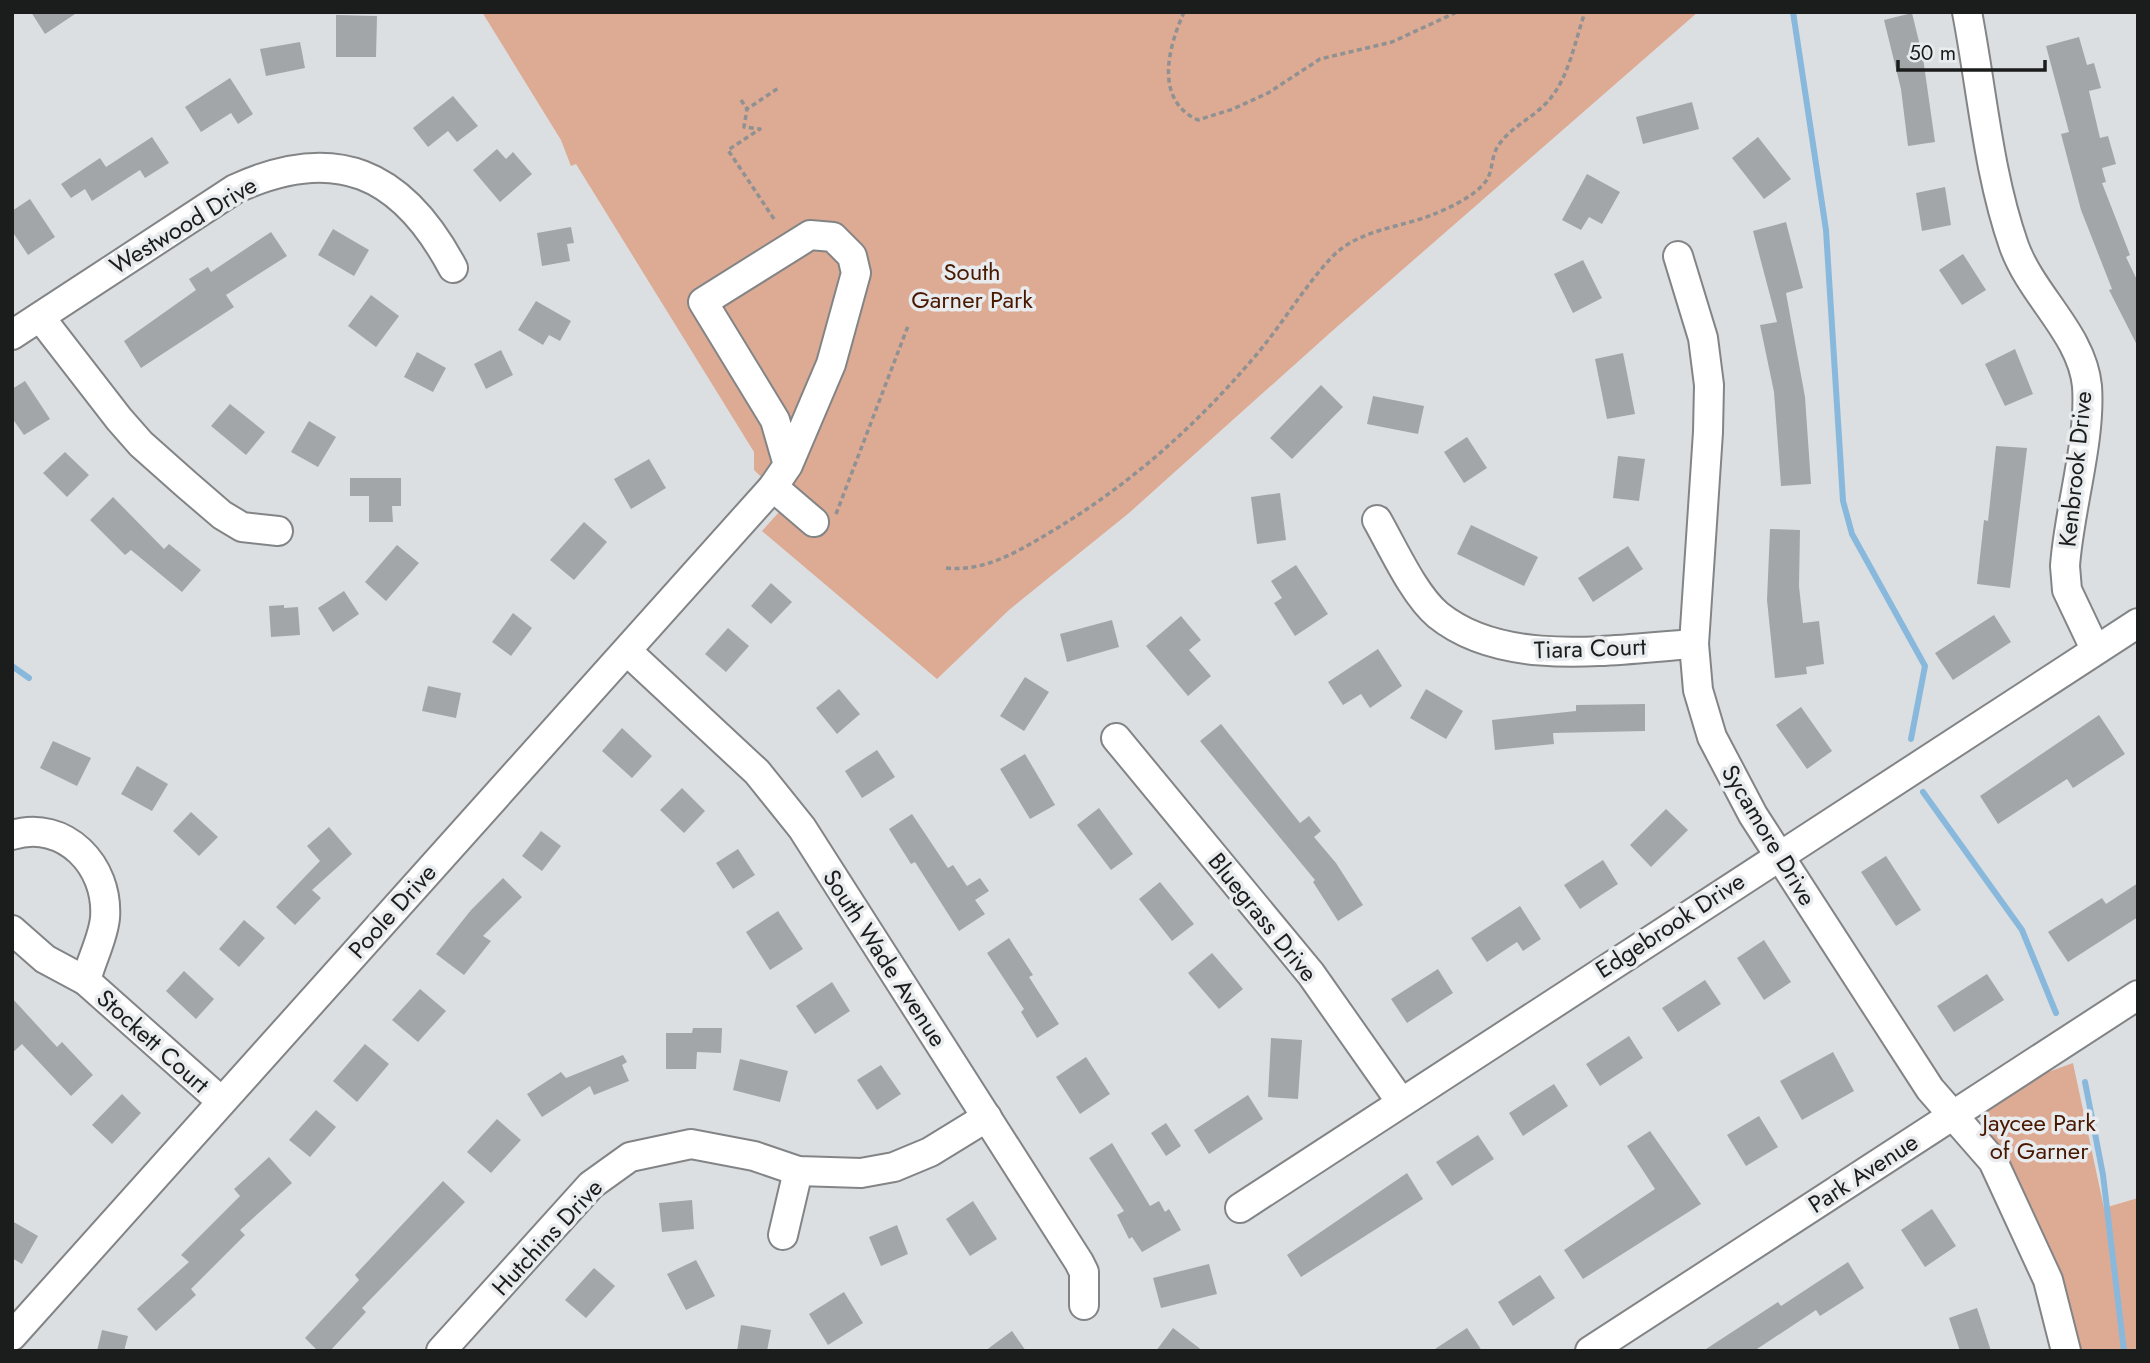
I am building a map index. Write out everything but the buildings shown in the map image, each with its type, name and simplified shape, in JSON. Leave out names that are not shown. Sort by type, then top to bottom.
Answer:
[{"type":"street","name":"Kenbrook Drive","points":[[1967,12],[1998,188],[2015,247],[2032,285],[2079,353],[2087,387],[2065,565],[2067,590],[2095,649]]},
{"type":"street","name":"Westwood Drive","points":[[12,335],[235,189],[266,175],[299,167],[327,166],[356,172],[383,185],[408,203],[440,245],[453,268]]},
{"type":"street","name":"Poole Drive","points":[[12,1336],[627,651],[780,476],[831,364],[856,273],[852,256],[833,237],[810,235],[703,302],[775,420],[780,476]]},
{"type":"street","name":"Sycamore Drive","points":[[1678,256],[1703,338],[1709,384],[1709,432],[1694,644],[1698,690],[1712,737],[1727,771],[1930,1089],[1954,1113],[1993,1161],[2048,1279],[2066,1351]]},
{"type":"street","points":[[40,317],[119,419],[168,468],[222,515],[242,527],[278,531]]},
{"type":"street","points":[[780,476],[825,518]]},
{"type":"street","name":"Tiara Court","points":[[1377,520],[1420,592],[1437,614],[1473,636],[1522,650],[1694,644]]},
{"type":"street","name":"Edgebrook Drive","points":[[1240,1208],[1779,854],[2138,623]]},
{"type":"street","name":"South Wade Avenue","points":[[627,651],[701,716],[778,795],[1084,1272],[1084,1304]]},
{"type":"street","name":"Bluegrass Drive","points":[[1116,738],[1311,974],[1401,1102]]},
{"type":"street","name":"Stockett Court","points":[[12,835],[38,831],[75,845],[89,858],[100,878],[105,919],[86,981]]},
{"type":"street","name":"Stockett Court","points":[[12,930],[45,959],[86,981],[221,1101]]},
{"type":"street","name":"Park Avenue","points":[[1590,1351],[2138,995]]},
{"type":"street","name":"Hutchins Drive","points":[[441,1351],[591,1185],[630,1157],[691,1144],[754,1156],[798,1171],[861,1173],[894,1167],[940,1147],[987,1117]]},
{"type":"street","points":[[783,1235],[798,1171]]},
{"type":"path","points":[[1184,12],[1169,62],[1170,94],[1183,113],[1198,120],[1233,109],[1268,93],[1320,59],[1392,42],[1457,12]]},
{"type":"path","points":[[946,568],[973,569],[985,565],[1027,546],[1093,507],[1169,448],[1211,405],[1257,354],[1332,257],[1354,239],[1433,214],[1465,198],[1486,181],[1498,146],[1549,100],[1566,70],[1584,12]]},
{"type":"path","points":[[747,109],[780,88]]},
{"type":"path","points":[[741,100],[747,109],[744,127],[760,130],[729,150],[774,219]]},
{"type":"path","points":[[825,518],[908,326]]},
{"type":"green space","name":"South Garner Park","points":[[482,12],[1698,12],[1331,332],[1129,513],[1009,610],[937,679],[762,531],[788,502],[754,470],[754,452],[576,164],[571,166],[561,140]]},
{"type":"green space","name":"Jaycee Park of Garner","points":[[2073,1063],[2104,1208],[2138,1198],[2138,1351],[2074,1351],[1987,1143],[1982,1112],[2040,1075]]},
{"type":"waterway","points":[[1793,12],[1826,230],[1843,501],[1852,534],[1925,666],[1911,739]]},
{"type":"waterway","points":[[12,666],[29,678]]},
{"type":"waterway","points":[[1923,792],[2022,930],[2056,1013]]},
{"type":"waterway","points":[[2085,1082],[2103,1175],[2124,1351]]}]
